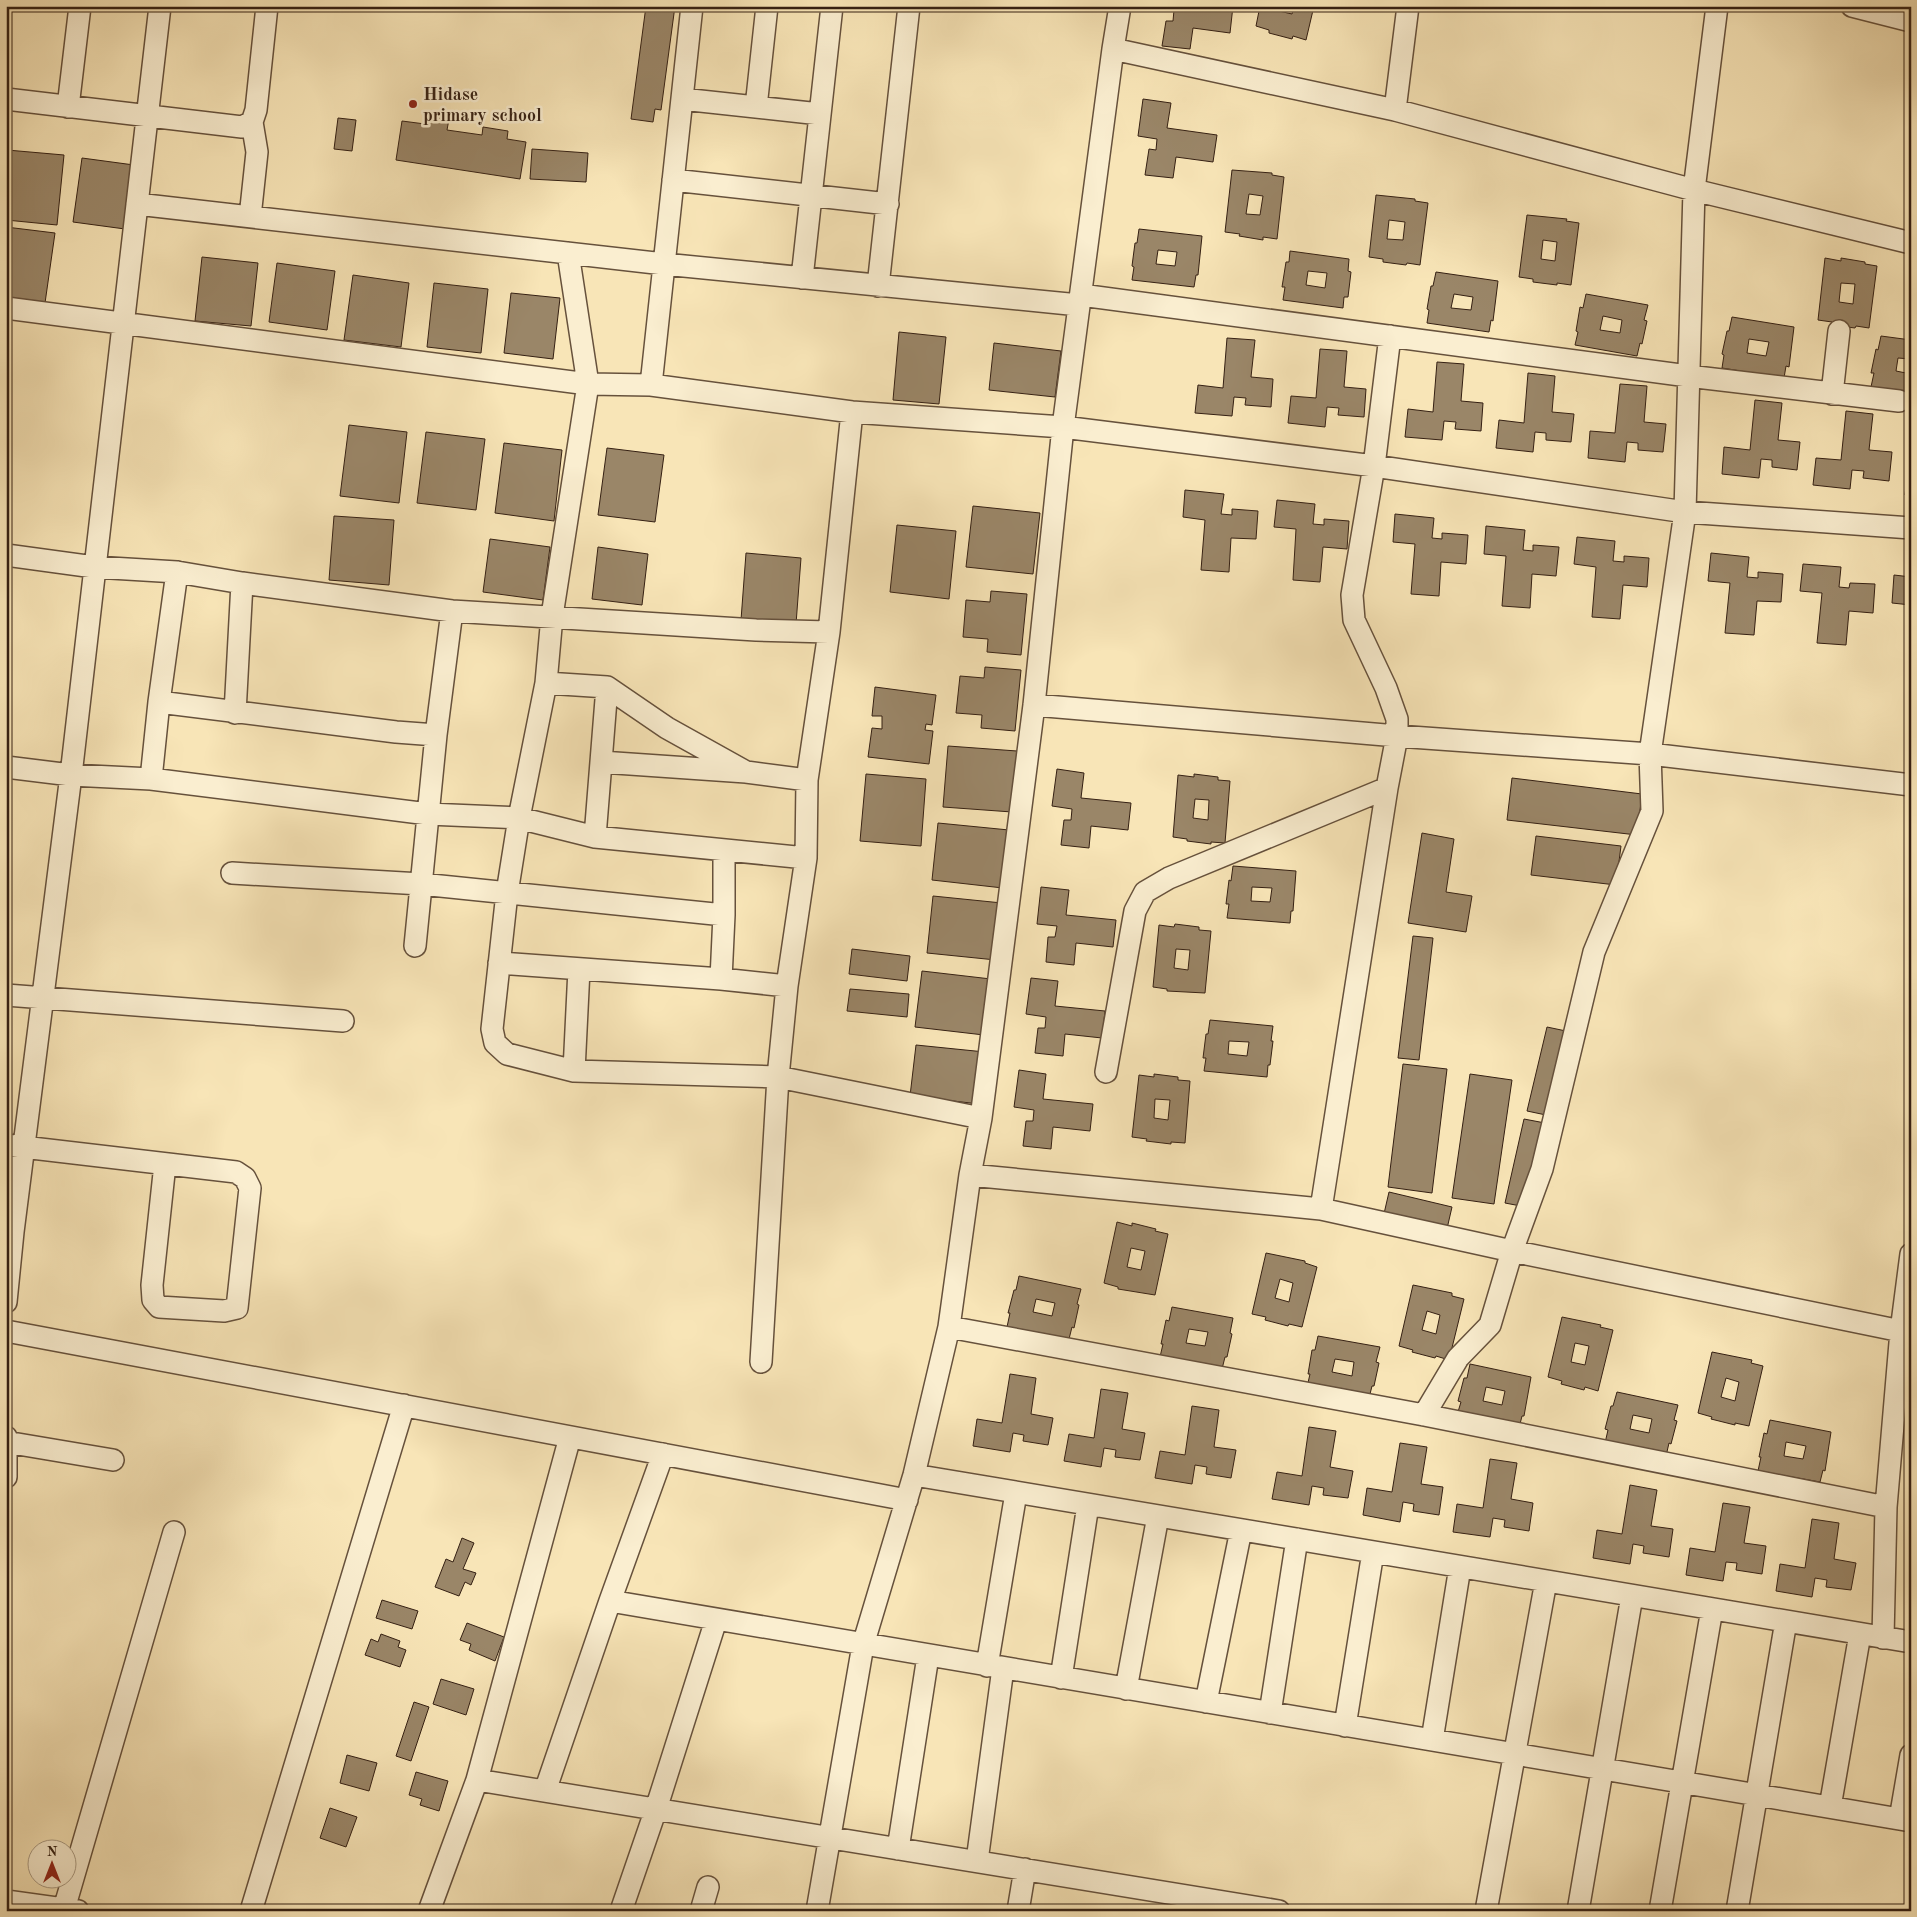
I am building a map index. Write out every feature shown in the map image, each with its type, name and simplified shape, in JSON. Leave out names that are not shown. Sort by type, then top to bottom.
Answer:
[{"type":"street","points":[[68,107],[80,6]]},
{"type":"street","points":[[6,1302],[15,1146],[42,998],[71,775],[160,6]]},
{"type":"street","points":[[250,217],[256,152],[252,122],[256,110],[267,6]]},
{"type":"street","points":[[650,385],[692,6]]},
{"type":"street","points":[[756,107],[767,6]]},
{"type":"street","points":[[802,278],[832,6]]},
{"type":"street","points":[[878,286],[909,6]]},
{"type":"street","points":[[817,1911],[863,1645],[914,1475],[950,1327],[970,1175],[981,1118],[1034,705],[1063,427],[1120,6]]},
{"type":"street","points":[[1395,110],[1408,6]]},
{"type":"street","points":[[1424,1415],[1458,1358],[1490,1325],[1512,1251],[1542,1169],[1594,952],[1652,811],[1650,754],[1685,512],[1694,190],[1718,6]]},
{"type":"street","points":[[1852,6],[1911,21]]},
{"type":"street","points":[[1113,49],[1395,110],[1694,190],[1911,243]]},
{"type":"street","points":[[6,99],[242,127],[252,122]]},
{"type":"street","points":[[682,100],[820,114]]},
{"type":"street","points":[[673,180],[888,204]]},
{"type":"street","points":[[137,204],[664,264],[878,286],[1080,300],[1390,336],[1688,376],[1899,401]]},
{"type":"street","points":[[568,253],[588,384],[552,616],[546,683],[519,818],[507,893],[492,1028],[495,1043],[507,1054],[574,1071],[778,1077],[981,1118]]},
{"type":"street","points":[[6,308],[588,384],[650,385],[852,412],[1063,427],[1374,466],[1685,512],[1911,528]]},
{"type":"street","points":[[1832,394],[1840,331]]},
{"type":"street","points":[[1321,1209],[1387,788],[1397,736],[1397,719],[1386,688],[1354,620],[1352,595],[1374,466],[1390,336]]},
{"type":"street","points":[[761,1362],[778,1077],[787,986],[806,858],[807,780],[829,632],[852,412]]},
{"type":"street","points":[[7,558],[94,567],[177,572],[242,583],[452,611],[756,630],[829,632]]},
{"type":"street","points":[[151,779],[158,702],[177,572]]},
{"type":"street","points":[[235,712],[242,583]]},
{"type":"street","points":[[416,946],[436,735],[452,611]]},
{"type":"street","points":[[546,683],[607,687],[667,728],[746,772]]},
{"type":"street","points":[[595,837],[607,687]]},
{"type":"street","points":[[158,702],[436,735]]},
{"type":"street","points":[[1034,705],[1397,736],[1650,754],[1911,785]]},
{"type":"street","points":[[601,762],[746,772],[807,780]]},
{"type":"street","points":[[6,767],[71,775],[151,779],[428,814],[519,818],[595,837],[806,858]]},
{"type":"street","points":[[1106,1072],[1135,911],[1145,892],[1169,878],[1387,788]]},
{"type":"street","points":[[721,979],[724,851]]},
{"type":"street","points":[[232,873],[421,884],[724,915]]},
{"type":"street","points":[[499,963],[721,979],[787,986]]},
{"type":"street","points":[[574,1071],[579,969]]},
{"type":"street","points":[[6,995],[343,1021]]},
{"type":"street","points":[[15,1146],[236,1172],[246,1178],[250,1188],[237,1308],[224,1312],[160,1306],[153,1300],[152,1285],[165,1164]]},
{"type":"street","points":[[970,1175],[1321,1209],[1512,1251],[1901,1331]]},
{"type":"street","points":[[1883,1638],[1886,1507],[1901,1331],[1911,1254]]},
{"type":"street","points":[[950,1327],[1424,1415],[1886,1507]]},
{"type":"street","points":[[6,1331],[906,1500]]},
{"type":"street","points":[[250,1911],[404,1406]]},
{"type":"street","points":[[429,1911],[477,1780],[570,1437]]},
{"type":"street","points":[[6,1477],[7,1440],[113,1460]]},
{"type":"street","points":[[545,1791],[663,1454]]},
{"type":"street","points":[[914,1475],[1911,1642]]},
{"type":"street","points":[[976,1861],[995,1667],[1016,1493]]},
{"type":"street","points":[[1061,1678],[1088,1505]]},
{"type":"street","points":[[1126,1689],[1158,1516]]},
{"type":"street","points":[[1206,1702],[1241,1530]]},
{"type":"street","points":[[6,1901],[57,1909],[174,1532]]},
{"type":"street","points":[[1270,1713],[1297,1539]]},
{"type":"street","points":[[1345,1726],[1374,1552]]},
{"type":"street","points":[[1432,1740],[1460,1567]]},
{"type":"street","points":[[1486,1911],[1546,1581]]},
{"type":"street","points":[[1578,1911],[1632,1596]]},
{"type":"street","points":[[610,1601],[1905,1820],[1911,1755]]},
{"type":"street","points":[[1660,1911],[1712,1609]]},
{"type":"street","points":[[622,1911],[716,1620]]},
{"type":"street","points":[[1737,1911],[1786,1621]]},
{"type":"street","points":[[1830,1807],[1860,1634]]},
{"type":"street","points":[[898,1849],[928,1656]]},
{"type":"street","points":[[477,1780],[976,1861],[1212,1905],[1279,1911]]},
{"type":"street","points":[[1018,1911],[1025,1870]]},
{"type":"street","points":[[701,1911],[708,1886]]},
{"type":"building","points":[[646,6],[675,6],[661,110],[655,109],[653,122],[631,119]]},
{"type":"building","points":[[1155,6],[1233,6],[1230,33],[1193,28],[1190,49],[1162,46],[1166,21],[1173,21],[1174,10]]},
{"type":"building","points":[[1260,6],[1280,6],[1279,11],[1292,14],[1294,6],[1314,6],[1306,40],[1293,36],[1292,39],[1269,33],[1269,30],[1256,26]]},
{"type":"building","points":[[1143,99],[1171,103],[1167,128],[1217,135],[1213,162],[1176,157],[1173,178],[1145,175],[1149,149],[1156,150],[1157,139],[1138,136]]},
{"type":"building","points":[[426,116],[449,119],[447,130],[482,135],[483,127],[508,131],[507,139],[526,142],[520,179],[396,160],[402,121],[425,124]]},
{"type":"building","points":[[338,118],[356,120],[352,151],[334,149]]},
{"type":"building","points":[[532,149],[588,153],[586,182],[530,179]]},
{"type":"building","points":[[7,150],[64,155],[57,225],[6,220]]},
{"type":"building","points":[[82,158],[134,165],[125,229],[73,222]]},
{"type":"building","points":[[1232,170],[1272,173],[1272,175],[1284,177],[1277,239],[1263,237],[1263,240],[1225,232]],"holes":[[[1249,194],[1263,196],[1260,215],[1246,214]]]},
{"type":"building","points":[[1376,195],[1415,199],[1415,201],[1428,203],[1420,265],[1383,262],[1383,259],[1369,257]],"holes":[[[1389,220],[1405,222],[1403,240],[1387,239]]]},
{"type":"building","points":[[1527,215],[1567,219],[1566,221],[1579,223],[1571,285],[1533,282],[1533,279],[1519,277]],"holes":[[[1543,240],[1557,242],[1555,261],[1541,259]]]},
{"type":"building","points":[[6,227],[55,233],[45,303],[6,298]]},
{"type":"building","points":[[1139,229],[1202,236],[1198,275],[1196,275],[1194,287],[1132,280],[1135,243],[1137,243]],"holes":[[[1158,250],[1177,252],[1175,266],[1156,264]]]},
{"type":"building","points":[[1290,251],[1349,259],[1348,271],[1351,272],[1348,297],[1344,297],[1343,308],[1283,300],[1285,287],[1282,287],[1286,262],[1289,262]],"holes":[[[1308,271],[1327,273],[1325,288],[1306,285]]]},
{"type":"building","points":[[202,257],[258,263],[251,326],[195,321]]},
{"type":"building","points":[[1825,258],[1841,261],[1841,258],[1877,266],[1869,328],[1831,325],[1832,322],[1818,320]],"holes":[[[1841,283],[1855,284],[1853,304],[1839,302]]]},
{"type":"building","points":[[277,263],[335,271],[327,330],[269,322]]},
{"type":"building","points":[[1436,272],[1498,281],[1493,321],[1491,320],[1489,332],[1427,323],[1429,310],[1427,309],[1431,286],[1433,286]],"holes":[[[1454,294],[1473,297],[1471,310],[1451,308]]]},
{"type":"building","points":[[353,275],[409,283],[401,347],[344,340]]},
{"type":"building","points":[[434,283],[488,289],[481,353],[427,347]]},
{"type":"building","points":[[511,293],[560,298],[553,359],[504,353]]},
{"type":"building","points":[[1586,294],[1648,305],[1644,320],[1647,321],[1642,344],[1640,343],[1637,356],[1575,345],[1580,307],[1583,308]],"holes":[[[1603,316],[1622,320],[1620,333],[1600,330]]]},
{"type":"building","points":[[1732,317],[1794,327],[1789,367],[1786,366],[1784,378],[1722,368],[1724,355],[1722,354],[1727,331],[1729,331]],"holes":[[[1749,339],[1769,342],[1766,356],[1747,353]]]},
{"type":"building","points":[[899,332],[946,337],[939,404],[893,400]]},
{"type":"building","points":[[1881,336],[1911,340],[1911,359],[1898,358],[1896,371],[1911,374],[1911,393],[1871,387],[1874,373],[1871,373]]},
{"type":"building","points":[[1227,338],[1255,340],[1251,377],[1273,379],[1271,407],[1245,405],[1246,398],[1234,397],[1232,416],[1195,413],[1198,385],[1223,388]]},
{"type":"building","points":[[994,343],[1061,351],[1055,397],[989,390]]},
{"type":"building","points":[[1320,349],[1347,351],[1344,387],[1366,389],[1364,417],[1338,415],[1339,408],[1327,407],[1325,427],[1288,423],[1291,396],[1316,398]]},
{"type":"building","points":[[1437,362],[1464,364],[1461,401],[1483,403],[1481,431],[1455,429],[1456,422],[1444,421],[1442,440],[1405,437],[1408,409],[1433,412]]},
{"type":"building","points":[[1528,373],[1555,376],[1552,412],[1574,414],[1571,442],[1546,440],[1546,433],[1535,432],[1533,452],[1496,448],[1499,420],[1524,423]]},
{"type":"building","points":[[1620,384],[1647,386],[1644,422],[1666,424],[1663,452],[1638,450],[1638,443],[1627,442],[1625,462],[1588,458],[1590,431],[1615,433]]},
{"type":"building","points":[[1755,400],[1782,403],[1778,440],[1800,442],[1797,470],[1772,467],[1772,460],[1761,459],[1759,478],[1722,474],[1724,447],[1750,450]]},
{"type":"building","points":[[1846,411],[1873,414],[1869,450],[1892,452],[1889,481],[1863,478],[1864,471],[1852,470],[1850,489],[1813,485],[1816,458],[1841,460]]},
{"type":"building","points":[[349,425],[407,432],[399,503],[340,496]]},
{"type":"building","points":[[426,432],[485,439],[476,510],[417,503]]},
{"type":"building","points":[[504,443],[562,450],[554,521],[495,513]]},
{"type":"building","points":[[607,448],[664,455],[655,522],[598,515]]},
{"type":"building","points":[[1908,467],[1911,468],[1911,495],[1905,495]]},
{"type":"building","points":[[1185,490],[1224,494],[1221,514],[1232,515],[1232,509],[1258,511],[1256,539],[1231,538],[1229,572],[1201,570],[1205,520],[1183,517]]},
{"type":"building","points":[[1277,500],[1315,504],[1313,524],[1324,525],[1324,519],[1349,521],[1347,549],[1323,547],[1320,582],[1293,580],[1296,529],[1274,527]]},
{"type":"building","points":[[973,506],[1040,513],[1033,574],[966,567]]},
{"type":"building","points":[[1395,514],[1434,518],[1432,538],[1442,539],[1442,533],[1468,535],[1466,564],[1441,562],[1439,596],[1411,594],[1415,544],[1393,542]]},
{"type":"building","points":[[334,516],[394,520],[389,585],[329,580]]},
{"type":"building","points":[[897,525],[956,531],[949,599],[890,592]]},
{"type":"building","points":[[1486,526],[1525,530],[1523,550],[1533,551],[1533,545],[1559,547],[1556,576],[1532,574],[1530,608],[1502,606],[1506,556],[1484,554]]},
{"type":"building","points":[[1577,537],[1615,541],[1613,561],[1624,562],[1624,556],[1649,558],[1647,587],[1623,585],[1620,619],[1592,617],[1596,567],[1574,564]]},
{"type":"building","points":[[490,539],[550,547],[543,600],[483,592]]},
{"type":"building","points":[[598,547],[648,554],[642,605],[592,599]]},
{"type":"building","points":[[746,553],[801,558],[796,624],[741,620]]},
{"type":"building","points":[[1711,553],[1749,557],[1747,577],[1758,578],[1758,572],[1783,574],[1781,602],[1757,601],[1754,635],[1725,633],[1730,583],[1708,581]]},
{"type":"building","points":[[1803,564],[1841,567],[1839,587],[1849,588],[1850,583],[1875,584],[1873,613],[1849,611],[1846,645],[1817,643],[1822,593],[1800,591]]},
{"type":"building","points":[[1894,575],[1911,577],[1911,605],[1892,603]]},
{"type":"building","points":[[991,591],[1027,594],[1021,655],[987,652],[988,639],[963,637],[966,600],[990,602]]},
{"type":"building","points":[[1911,633],[1911,655],[1908,655]]},
{"type":"building","points":[[985,667],[1021,670],[1015,731],[981,728],[982,715],[956,713],[960,676],[984,678]]},
{"type":"building","points":[[875,687],[936,695],[932,725],[926,724],[925,730],[933,731],[929,764],[868,757],[872,728],[882,729],[882,716],[872,716]]},
{"type":"building","points":[[948,746],[1017,751],[1012,812],[943,807]]},
{"type":"building","points":[[1057,769],[1084,773],[1081,798],[1131,803],[1128,830],[1091,826],[1089,848],[1061,845],[1064,820],[1071,820],[1072,809],[1052,806]]},
{"type":"building","points":[[866,774],[926,779],[921,846],[860,841]]},
{"type":"building","points":[[1194,774],[1218,777],[1218,780],[1230,781],[1225,843],[1211,842],[1211,844],[1173,837],[1178,775],[1194,777]],"holes":[[[1195,799],[1209,800],[1208,820],[1193,818]]]},
{"type":"building","points":[[1512,778],[1642,794],[1637,835],[1507,820]]},
{"type":"building","points":[[938,823],[1009,830],[1003,888],[932,880]]},
{"type":"building","points":[[1422,833],[1454,839],[1446,892],[1472,896],[1466,932],[1408,923]]},
{"type":"building","points":[[1536,836],[1621,846],[1616,885],[1531,875]]},
{"type":"building","points":[[1233,866],[1296,871],[1293,911],[1291,911],[1290,923],[1227,918],[1229,904],[1226,904],[1229,880],[1231,881]],"holes":[[[1252,887],[1272,888],[1270,902],[1251,901]]]},
{"type":"building","points":[[1041,887],[1069,890],[1066,915],[1116,920],[1113,947],[1076,943],[1074,965],[1046,962],[1048,937],[1055,937],[1057,926],[1037,924]]},
{"type":"building","points":[[933,896],[1002,903],[996,960],[927,953]]},
{"type":"building","points":[[1175,924],[1199,927],[1199,930],[1211,931],[1205,993],[1167,991],[1167,989],[1153,987],[1159,925],[1174,927]],"holes":[[[1176,949],[1190,950],[1188,970],[1174,968]]]},
{"type":"building","points":[[1413,936],[1433,938],[1419,1060],[1398,1058]]},
{"type":"building","points":[[852,949],[910,956],[907,981],[849,974]]},
{"type":"building","points":[[922,971],[991,979],[984,1035],[915,1027]]},
{"type":"building","points":[[1031,978],[1058,981],[1055,1006],[1105,1011],[1102,1038],[1065,1034],[1063,1056],[1035,1053],[1038,1028],[1045,1028],[1046,1017],[1026,1014]]},
{"type":"building","points":[[850,989],[909,994],[907,1017],[847,1011]]},
{"type":"building","points":[[1210,1020],[1273,1026],[1271,1041],[1273,1041],[1267,1077],[1204,1071],[1206,1058],[1203,1058],[1206,1034],[1208,1034]],"holes":[[[1229,1041],[1249,1042],[1247,1056],[1228,1054]]]},
{"type":"building","points":[[1547,1027],[1566,1031],[1546,1115],[1527,1111]]},
{"type":"building","points":[[916,1045],[985,1052],[979,1104],[910,1096]]},
{"type":"building","points":[[1403,1064],[1447,1069],[1432,1193],[1388,1187]]},
{"type":"building","points":[[1019,1070],[1046,1074],[1043,1099],[1093,1104],[1090,1131],[1053,1127],[1051,1149],[1023,1146],[1026,1121],[1033,1121],[1034,1110],[1014,1107]]},
{"type":"building","points":[[1154,1074],[1178,1077],[1178,1080],[1190,1081],[1185,1143],[1171,1142],[1171,1144],[1132,1137],[1139,1075],[1154,1077]],"holes":[[[1155,1099],[1170,1100],[1168,1120],[1154,1118]]]},
{"type":"building","points":[[1470,1074],[1512,1080],[1494,1204],[1452,1198]]},
{"type":"building","points":[[1524,1119],[1545,1123],[1526,1207],[1505,1203]]},
{"type":"building","points":[[1389,1192],[1452,1207],[1446,1233],[1383,1218]]},
{"type":"building","points":[[1117,1222],[1132,1226],[1132,1223],[1168,1234],[1155,1295],[1118,1289],[1118,1287],[1104,1283]],"holes":[[[1131,1248],[1145,1251],[1141,1270],[1127,1267]]]},
{"type":"building","points":[[1266,1253],[1305,1261],[1305,1263],[1317,1267],[1302,1327],[1289,1324],[1288,1326],[1265,1320],[1266,1317],[1252,1314]],"holes":[[[1280,1279],[1293,1283],[1289,1302],[1275,1298]]]},
{"type":"building","points":[[1019,1276],[1081,1289],[1074,1328],[1072,1327],[1069,1339],[1007,1327],[1010,1313],[1008,1313],[1014,1290],[1016,1290]],"holes":[[[1036,1299],[1055,1303],[1052,1316],[1033,1312]]]},
{"type":"building","points":[[1413,1285],[1452,1293],[1452,1296],[1464,1299],[1449,1360],[1412,1352],[1413,1350],[1399,1346]],"holes":[[[1427,1311],[1440,1315],[1436,1334],[1422,1330]]]},
{"type":"building","points":[[1172,1307],[1233,1318],[1230,1333],[1232,1334],[1227,1357],[1225,1357],[1222,1369],[1160,1357],[1166,1320],[1169,1321]],"holes":[[[1189,1329],[1208,1332],[1205,1346],[1186,1343]]]},
{"type":"building","points":[[1562,1317],[1601,1325],[1600,1327],[1613,1330],[1598,1391],[1585,1387],[1584,1390],[1561,1384],[1562,1381],[1548,1377]],"holes":[[[1575,1343],[1589,1346],[1585,1365],[1571,1362]]]},
{"type":"building","points":[[1318,1336],[1380,1347],[1376,1362],[1379,1363],[1374,1386],[1372,1386],[1369,1398],[1307,1387],[1312,1350],[1315,1350]],"holes":[[[1335,1359],[1354,1362],[1352,1376],[1332,1372]]]},
{"type":"building","points":[[1712,1352],[1752,1360],[1751,1363],[1763,1366],[1749,1426],[1735,1423],[1735,1425],[1711,1419],[1712,1417],[1698,1413]],"holes":[[[1726,1378],[1739,1382],[1735,1401],[1721,1397]]]},
{"type":"building","points":[[1470,1364],[1531,1377],[1524,1416],[1522,1416],[1519,1428],[1457,1415],[1461,1402],[1458,1401],[1464,1378],[1467,1378]],"holes":[[[1486,1387],[1505,1391],[1502,1405],[1483,1401]]]},
{"type":"building","points":[[1010,1374],[1036,1378],[1031,1414],[1053,1418],[1048,1445],[1023,1441],[1024,1435],[1013,1433],[1010,1452],[973,1446],[977,1419],[1002,1423]]},
{"type":"building","points":[[1101,1389],[1128,1393],[1122,1429],[1145,1433],[1140,1460],[1115,1457],[1116,1450],[1104,1448],[1101,1467],[1064,1461],[1069,1434],[1094,1438]]},
{"type":"building","points":[[1617,1392],[1678,1405],[1674,1420],[1677,1421],[1666,1456],[1605,1443],[1608,1430],[1605,1429],[1611,1406],[1613,1406]],"holes":[[[1633,1415],[1652,1419],[1649,1433],[1630,1429]]]},
{"type":"building","points":[[1192,1406],[1219,1410],[1214,1447],[1236,1450],[1231,1478],[1206,1474],[1207,1467],[1195,1465],[1192,1484],[1155,1478],[1160,1451],[1185,1455]]},
{"type":"building","points":[[1770,1420],[1831,1432],[1825,1471],[1823,1470],[1820,1482],[1758,1471],[1764,1433],[1767,1434]],"holes":[[[1786,1442],[1806,1446],[1803,1459],[1784,1456]]]},
{"type":"building","points":[[1309,1427],[1336,1431],[1330,1467],[1353,1471],[1348,1498],[1323,1495],[1324,1488],[1312,1486],[1309,1505],[1272,1499],[1277,1472],[1302,1476]]},
{"type":"building","points":[[1400,1443],[1427,1447],[1421,1484],[1443,1487],[1439,1515],[1413,1511],[1414,1504],[1403,1502],[1400,1522],[1363,1515],[1367,1488],[1392,1492]]},
{"type":"building","points":[[1490,1459],[1517,1463],[1511,1499],[1533,1503],[1529,1531],[1504,1527],[1505,1520],[1493,1518],[1490,1537],[1453,1532],[1457,1504],[1483,1508]]},
{"type":"building","points":[[1630,1485],[1657,1490],[1651,1526],[1673,1529],[1669,1557],[1643,1553],[1644,1546],[1633,1544],[1630,1564],[1593,1558],[1597,1530],[1622,1534]]},
{"type":"building","points":[[1723,1503],[1750,1507],[1744,1543],[1766,1546],[1762,1574],[1736,1570],[1737,1563],[1726,1562],[1723,1581],[1686,1575],[1690,1548],[1715,1552]]},
{"type":"building","points":[[1812,1519],[1839,1523],[1834,1559],[1856,1563],[1851,1590],[1826,1587],[1827,1580],[1815,1578],[1812,1597],[1776,1591],[1780,1564],[1805,1568]]},
{"type":"building","points":[[462,1538],[474,1543],[463,1569],[476,1573],[471,1585],[465,1582],[459,1596],[435,1587],[446,1559],[453,1562]]},
{"type":"building","points":[[382,1600],[418,1611],[412,1629],[376,1618]]},
{"type":"building","points":[[467,1623],[504,1637],[495,1661],[469,1650],[471,1644],[460,1640]]},
{"type":"building","points":[[381,1634],[400,1641],[398,1647],[406,1650],[400,1667],[365,1655],[371,1639],[378,1642]]},
{"type":"building","points":[[441,1679],[474,1689],[466,1715],[433,1704]]},
{"type":"building","points":[[414,1702],[429,1707],[411,1761],[396,1756]]},
{"type":"building","points":[[347,1755],[377,1763],[369,1791],[340,1783]]},
{"type":"building","points":[[416,1772],[448,1781],[439,1811],[420,1805],[422,1799],[409,1795]]},
{"type":"building","points":[[330,1808],[357,1817],[346,1847],[320,1838]]},
{"type":"place","name":"Hidase primary school","points":[[413,104]]}]
